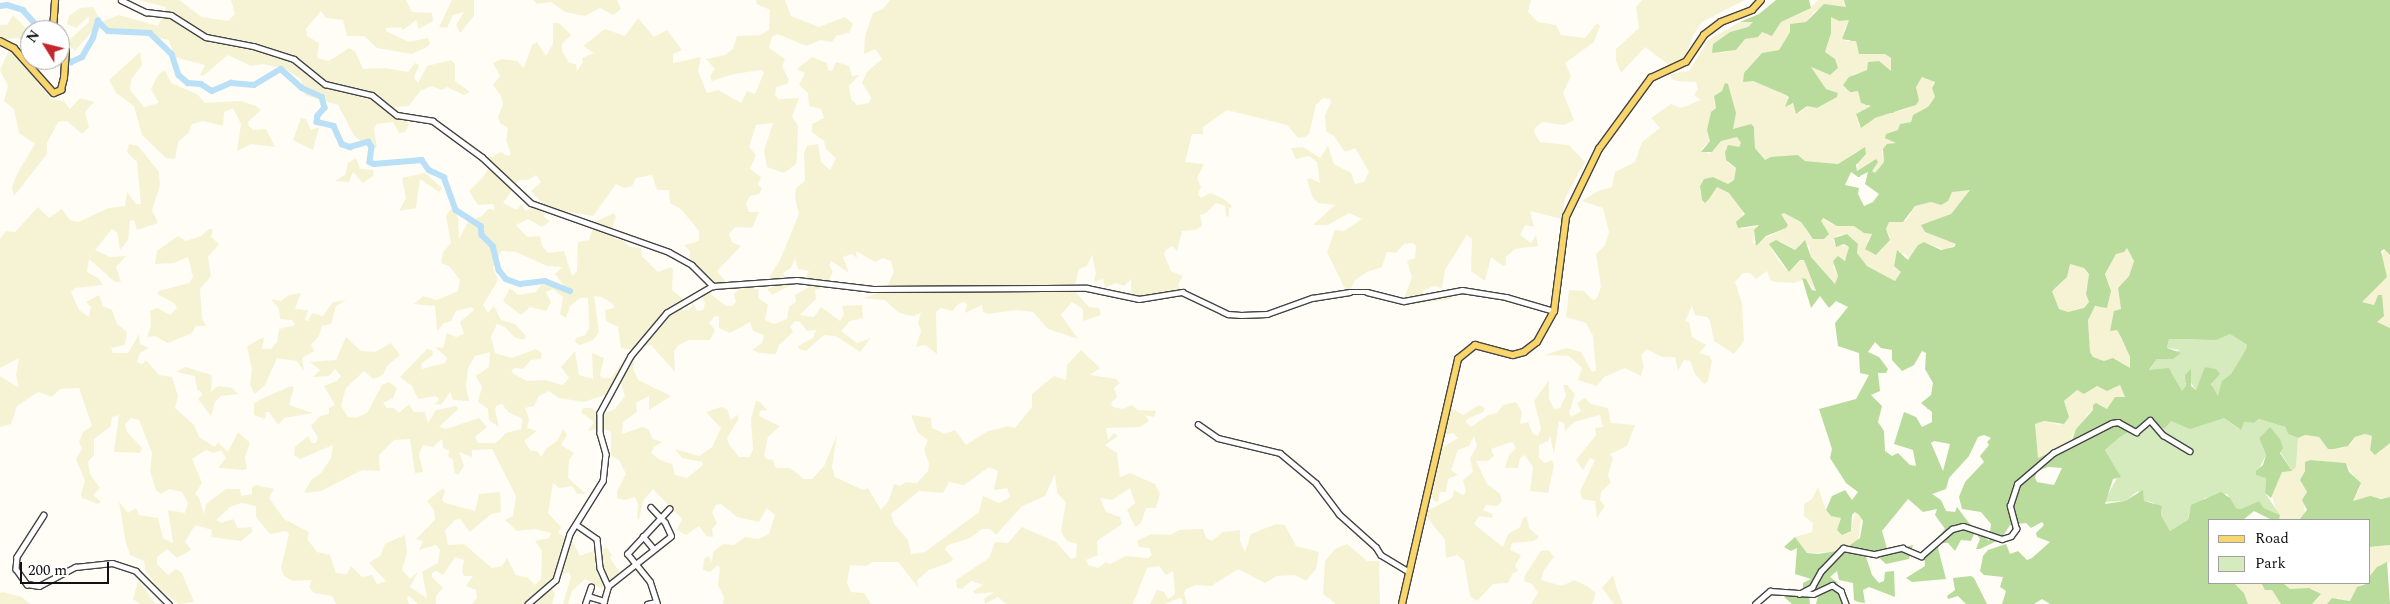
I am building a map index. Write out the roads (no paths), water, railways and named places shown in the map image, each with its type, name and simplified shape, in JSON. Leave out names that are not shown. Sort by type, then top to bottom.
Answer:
[{"type":"main road","points":[[54,20],[55,0]]},
{"type":"main road","points":[[1402,604],[1408,571],[1458,359],[1464,351],[1480,345],[1513,355],[1524,352],[1541,337],[1554,311],[1566,217],[1599,149],[1651,78],[1686,62],[1704,35],[1721,22],[1752,10],[1762,0]]},
{"type":"main road","points":[[0,41],[14,48],[20,55]]},
{"type":"main road","points":[[33,70],[52,92],[61,90],[65,70]]},
{"type":"street","points":[[121,0],[146,12],[171,15],[206,37],[253,46],[294,59],[325,84],[372,94],[397,115],[434,121],[482,157],[531,203],[669,252],[692,265],[713,286]]},
{"type":"street","points":[[528,604],[556,580],[568,537],[605,476],[600,413],[633,353],[667,313],[713,286],[797,280],[872,289],[1087,288],[1138,299],[1182,292],[1228,314],[1241,316],[1267,314],[1312,298],[1350,292],[1366,292],[1400,301],[1462,290],[1506,297],[1554,311]]},
{"type":"street","points":[[1799,594],[1812,587],[1821,571],[1843,548],[1876,554],[1902,548],[1920,556],[1952,529],[1963,526],[2002,539],[2011,536],[2016,529],[2010,506],[2018,484],[2053,453],[2112,422],[2118,422],[2136,432],[2150,420],[2163,436],[2190,451]]},
{"type":"street","points":[[1198,424],[1218,438],[1280,453],[1316,482],[1339,514],[1381,555],[1408,571]]},
{"type":"street","points":[[588,596],[604,602],[608,586],[671,534],[661,518],[651,508]]},
{"type":"street","points":[[647,604],[656,603],[650,582],[627,554],[669,509]]},
{"type":"street","points":[[44,515],[17,557],[16,569],[27,584],[39,586],[76,567],[112,563],[136,571],[169,604]]},
{"type":"street","points":[[577,525],[593,535],[602,574],[608,586]]},
{"type":"street","points":[[643,536],[654,549]]},
{"type":"street","points":[[1755,604],[1770,591],[1813,594],[1834,585],[1841,591],[1846,604]]},
{"type":"street","points":[[585,604],[591,587]]},
{"type":"waterway","points":[[0,6],[7,5],[23,10],[32,20]]},
{"type":"waterway","points":[[70,61],[82,57],[93,38],[98,21],[108,31],[150,33],[172,54],[179,75],[188,83],[201,84],[212,91],[231,83],[254,85],[281,69],[302,88],[322,97],[325,108],[318,116],[317,122],[334,126],[342,144],[350,147],[368,142],[372,147],[370,162],[374,164],[422,160],[429,170],[444,177],[456,210],[481,226],[482,235],[493,246],[499,270],[506,279],[520,284],[545,281],[570,291]]}]
